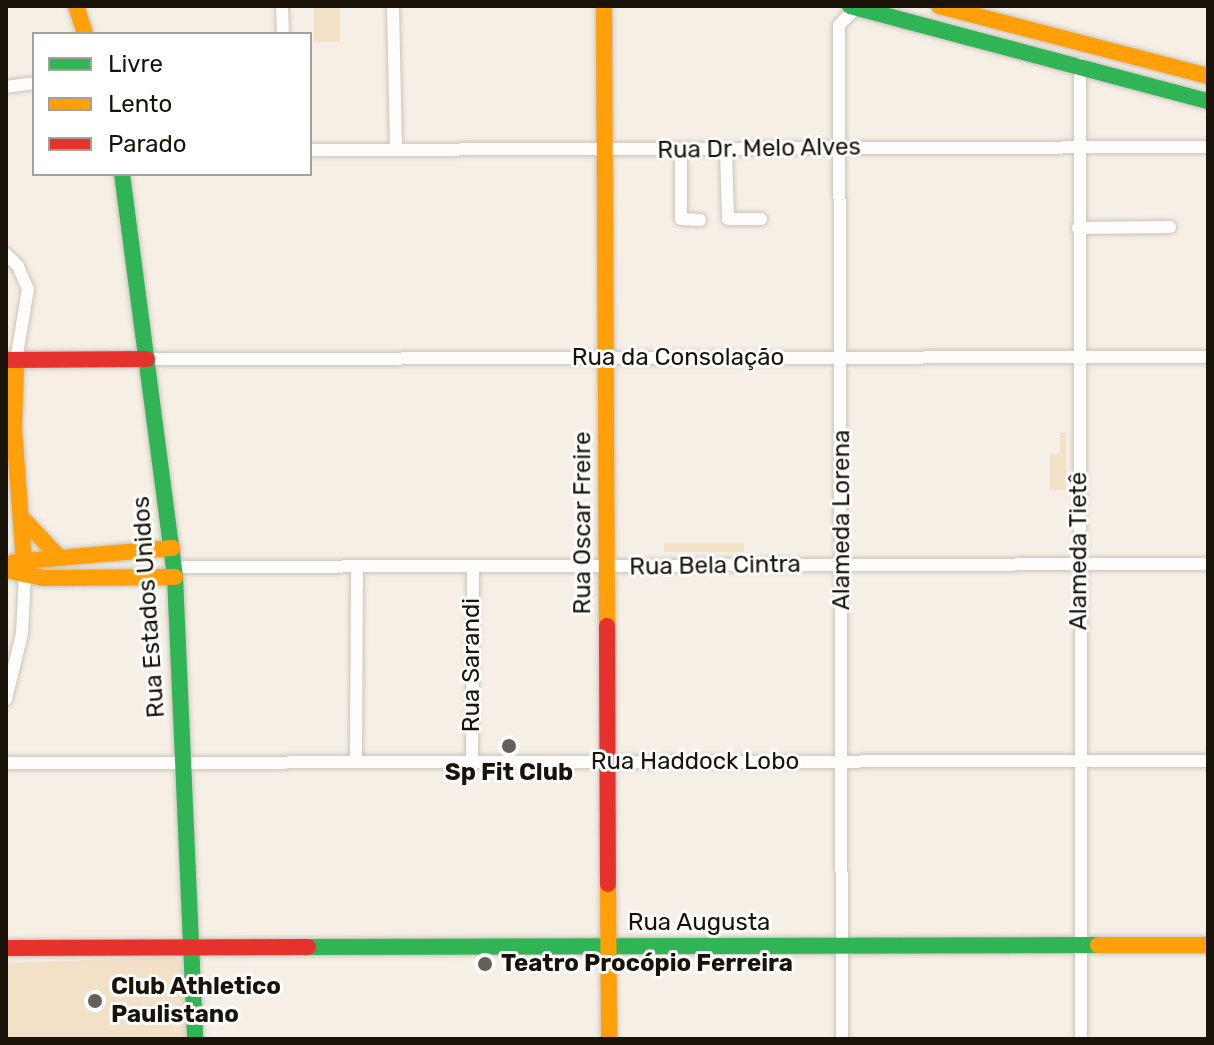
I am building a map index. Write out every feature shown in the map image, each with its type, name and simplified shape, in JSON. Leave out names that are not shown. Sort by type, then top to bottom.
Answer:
[{"type":"main road","points":[[77,6],[84,32]]},
{"type":"main road","name":"Rua Oscar Freire","points":[[604,6],[609,1039]]},
{"type":"main road","points":[[939,6],[1208,76]]},
{"type":"main road","points":[[853,7],[1080,64],[1208,101]]},
{"type":"main road","name":"Rua Estados Unidos","points":[[122,176],[175,572],[195,1039]]},
{"type":"main road","points":[[25,568],[22,518],[8,419],[11,360],[147,359]]},
{"type":"main road","points":[[22,518],[57,555]]},
{"type":"main road","points":[[6,563],[25,568],[57,555],[172,548]]},
{"type":"main road","points":[[6,570],[175,572]]},
{"type":"main road","name":"Rua Augusta","points":[[6,948],[1208,945]]},
{"type":"street","points":[[282,6],[283,32]]},
{"type":"street","points":[[393,6],[396,150]]},
{"type":"street","name":"Alameda Lorena","points":[[842,1039],[842,147],[839,25],[853,7]]},
{"type":"street","name":"Alameda Tietê","points":[[1080,64],[1081,1039]]},
{"type":"street","points":[[6,87],[32,83]]},
{"type":"street","name":"Rua Dr. Melo Alves","points":[[312,150],[1208,147]]},
{"type":"street","points":[[681,151],[681,219],[700,220]]},
{"type":"street","points":[[726,151],[728,219],[761,219]]},
{"type":"street","points":[[1078,228],[1170,227]]},
{"type":"street","points":[[6,254],[18,266],[28,289],[11,360]]},
{"type":"street","name":"Rua da Consolação","points":[[147,359],[1208,357]]},
{"type":"street","name":"Rua Bela Cintra","points":[[175,572],[842,564],[1208,564]]},
{"type":"street","name":"Rua Sarandi","points":[[472,764],[473,567]]},
{"type":"street","points":[[6,699],[22,634],[25,568]]},
{"type":"street","points":[[356,762],[357,568]]},
{"type":"street","name":"Rua Haddock Lobo","points":[[6,763],[1208,761]]},
{"type":"shaded area","points":[[314,6],[340,6],[340,42],[314,42]]},
{"type":"shaded area","points":[[1060,433],[1066,433],[1066,490],[1050,490],[1050,455],[1060,454]]},
{"type":"shaded area","points":[[664,543],[744,543],[744,552],[664,552]]},
{"type":"shaded area","name":"Club Athletico Paulistano","points":[[176,957],[182,964],[186,1039],[6,1039],[6,963]]},
{"type":"traffic: fast","points":[[850,6],[1208,101]]},
{"type":"traffic: fast","points":[[122,176],[175,577],[195,1039]]},
{"type":"traffic: fast","points":[[308,947],[1098,945]]},
{"type":"traffic: slow","points":[[76,6],[84,32]]},
{"type":"traffic: slow","points":[[604,6],[607,626]]},
{"type":"traffic: slow","points":[[939,6],[1208,76]]},
{"type":"traffic: slow","points":[[16,361],[14,429],[25,575]]},
{"type":"traffic: slow","points":[[22,518],[57,555]]},
{"type":"traffic: slow","points":[[14,562],[172,548]]},
{"type":"traffic: slow","points":[[6,570],[43,578],[175,577]]},
{"type":"traffic: slow","points":[[608,884],[609,1039]]},
{"type":"traffic: slow","points":[[1098,945],[1208,945]]},
{"type":"traffic: jam","points":[[8,360],[147,359]]},
{"type":"traffic: jam","points":[[607,626],[608,884]]},
{"type":"traffic: jam","points":[[6,948],[308,947]]},
{"type":"place","name":"Sp Fit Club","points":[[509,746]]},
{"type":"place","name":"Teatro Procópio Ferreira","points":[[485,964]]},
{"type":"place","name":"Club Athletico Paulistano","points":[[95,1001]]}]
